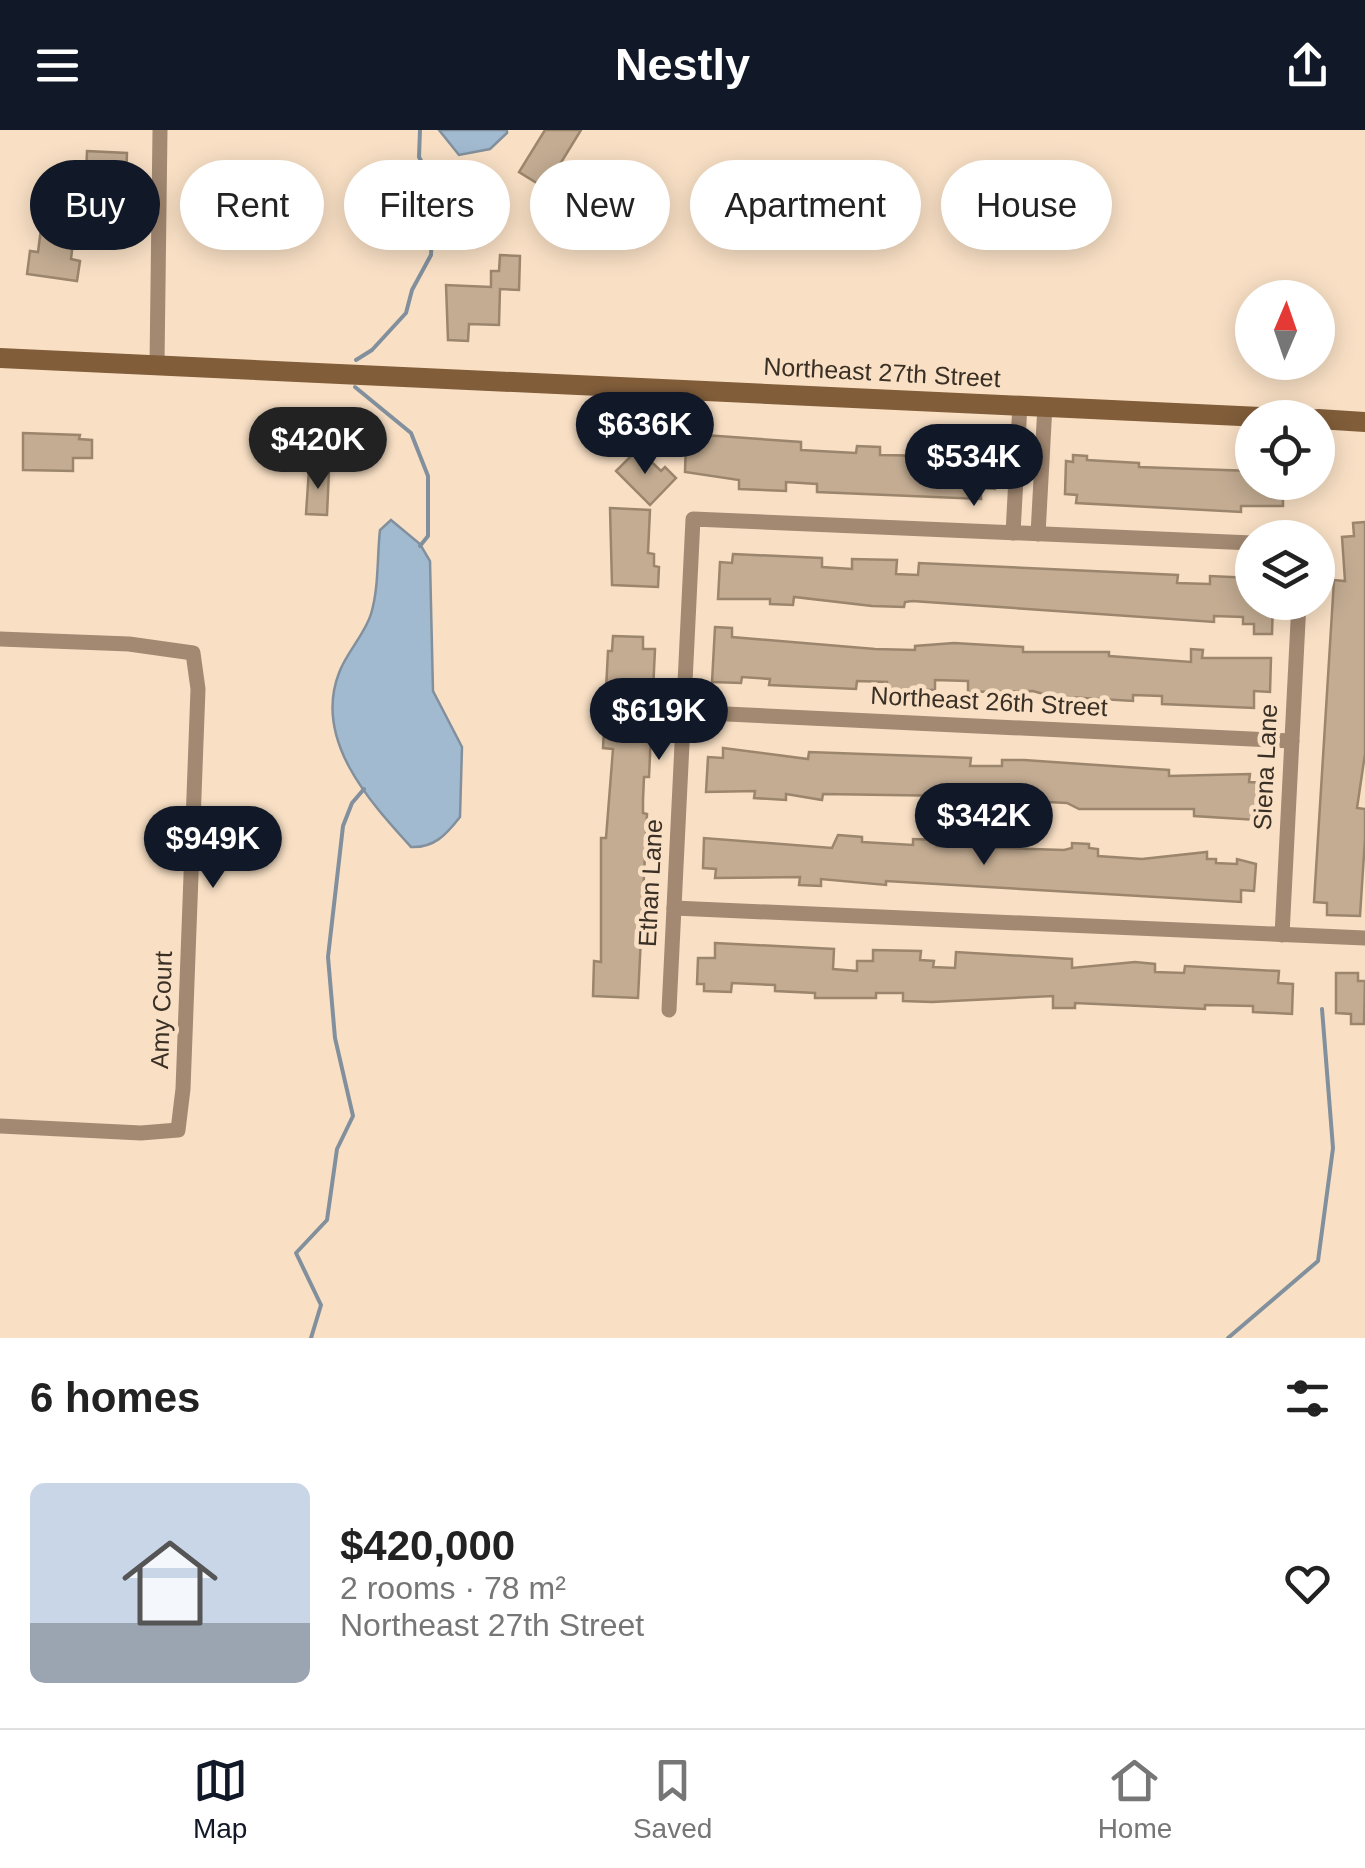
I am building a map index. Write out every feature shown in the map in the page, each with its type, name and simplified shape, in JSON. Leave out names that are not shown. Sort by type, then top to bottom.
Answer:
[{"type":"street","points":[[157,364],[160,130]]},
{"type":"street","name":"Northeast 27th Street","points":[[0,358],[1235,415]]},
{"type":"street","points":[[1020,404],[1013,533],[1235,543]]},
{"type":"street","points":[[1038,534],[1045,405]]},
{"type":"street","points":[[1335,420],[1365,422]]},
{"type":"street","name":"Ethan Lane","points":[[669,1010],[693,518],[1013,533]]},
{"type":"street","name":"Siena Lane","points":[[1282,935],[1298,620]]},
{"type":"street","name":"Amy Court","points":[[0,639],[128,644],[193,653],[198,689],[184,1089],[178,1130],[142,1133],[0,1126]]},
{"type":"street","name":"Northeast 26th Street","points":[[684,712],[1292,740]]},
{"type":"street","points":[[674,908],[1365,938]]},
{"type":"water","points":[[439,130],[507,133],[490,149],[459,155]]},
{"type":"water","points":[[391,520],[420,544],[430,561],[433,691],[462,747],[460,817],[439,839],[419,847],[411,847],[363,790],[340,746],[334,722],[333,698],[339,673],[371,614],[380,530]]},
{"type":"building","points":[[545,130],[581,130],[563,160],[530,160],[530,179],[519,172]]},
{"type":"building","points":[[87,151],[127,153],[127,160],[87,160]]},
{"type":"building","points":[[72,250],[71,259],[80,261],[77,281],[27,274],[30,251]]},
{"type":"building","points":[[500,255],[520,256],[519,290],[500,289],[499,325],[469,324],[468,341],[448,340],[446,285],[491,287],[491,271],[499,271]]},
{"type":"building","points":[[23,433],[80,435],[79,439],[92,440],[92,458],[73,458],[73,471],[23,470]]},
{"type":"building","points":[[704,435],[801,442],[801,450],[856,453],[857,446],[880,447],[880,455],[995,457],[995,489],[981,488],[981,499],[817,492],[817,484],[786,482],[786,491],[739,489],[739,480],[685,472],[686,440],[704,440]]},
{"type":"building","points":[[638,449],[661,471],[665,467],[676,478],[650,505],[616,471]]},
{"type":"building","points":[[1073,455],[1087,456],[1087,460],[1139,463],[1139,467],[1235,470],[1235,500],[1283,500],[1283,506],[1241,506],[1241,512],[1076,503],[1077,495],[1065,494],[1066,461],[1073,462]]},
{"type":"building","points":[[309,469],[329,470],[327,515],[306,514]]},
{"type":"building","points":[[610,508],[650,510],[648,553],[654,554],[654,566],[659,567],[658,587],[612,585]]},
{"type":"building","points":[[1365,522],[1365,754],[1357,808],[1365,809],[1360,916],[1327,915],[1327,903],[1314,902],[1335,580],[1345,581],[1342,537],[1354,536],[1353,523]]},
{"type":"building","points":[[733,554],[822,558],[822,567],[852,569],[852,559],[897,560],[896,574],[918,575],[919,563],[1178,575],[1177,583],[1210,584],[1210,576],[1235,577],[1235,617],[1214,616],[1214,622],[912,601],[905,602],[904,607],[794,597],[793,605],[770,604],[770,599],[718,599],[720,562],[732,563]]},
{"type":"building","points":[[1243,620],[1272,620],[1272,634],[1254,634],[1254,624],[1243,624]]},
{"type":"building","points":[[715,627],[732,628],[732,637],[875,649],[915,650],[915,646],[954,643],[1023,647],[1023,652],[1109,652],[1109,656],[1191,662],[1191,649],[1203,650],[1202,658],[1271,658],[1270,692],[1254,691],[1254,708],[1162,704],[1162,696],[1133,695],[1133,701],[1050,696],[1033,691],[968,692],[968,681],[935,680],[935,690],[887,689],[887,682],[857,681],[856,689],[769,685],[770,679],[742,677],[741,683],[712,682]]},
{"type":"building","points":[[613,636],[643,637],[643,649],[655,649],[649,777],[644,777],[643,813],[647,814],[638,998],[593,996],[594,961],[601,962],[601,838],[606,838],[613,749],[603,748],[608,651],[612,651]]},
{"type":"building","points":[[723,748],[808,759],[809,752],[971,758],[970,766],[1002,766],[1002,760],[1024,760],[1169,770],[1169,776],[1250,774],[1249,782],[1265,783],[1263,812],[1258,811],[1257,820],[1194,816],[1194,809],[1079,809],[1067,803],[1028,801],[952,805],[953,796],[823,794],[822,800],[786,794],[786,800],[754,798],[755,791],[706,792],[708,757],[723,758]]},
{"type":"building","points":[[838,835],[862,837],[862,842],[913,845],[913,839],[938,840],[937,846],[1064,850],[1072,848],[1072,843],[1089,844],[1089,848],[1098,849],[1098,856],[1142,859],[1207,852],[1207,859],[1216,859],[1216,863],[1237,864],[1237,859],[1256,864],[1254,891],[1241,890],[1241,902],[886,881],[886,885],[821,879],[821,886],[799,885],[800,877],[715,878],[716,869],[703,868],[704,838],[832,848]]},
{"type":"building","points":[[715,943],[834,949],[833,969],[857,971],[857,961],[873,961],[873,950],[921,951],[920,960],[934,961],[933,967],[955,968],[956,952],[1072,959],[1072,968],[1135,962],[1155,964],[1155,972],[1184,973],[1185,966],[1279,971],[1278,983],[1293,984],[1292,1014],[1253,1012],[1253,1006],[1205,1005],[1205,1009],[1075,1003],[1075,1008],[1053,1008],[1053,996],[932,1002],[903,1001],[903,993],[876,993],[876,998],[815,998],[815,993],[775,991],[775,985],[732,983],[731,992],[704,991],[704,984],[697,984],[698,958],[715,958]]},
{"type":"building","points":[[1336,973],[1358,973],[1358,981],[1365,981],[1364,1024],[1351,1024],[1351,1014],[1336,1013]]},
{"type":"waterway","points":[[356,360],[372,350],[406,313],[412,290],[431,255],[434,185],[419,157],[420,130]]},
{"type":"waterway","points":[[355,387],[411,433],[428,476],[428,536],[420,546]]},
{"type":"waterway","points":[[311,1338],[321,1305],[296,1253],[327,1220],[337,1149],[353,1116],[335,1038],[328,957],[343,826],[352,803],[364,789]]},
{"type":"waterway","points":[[1228,1338],[1318,1261],[1333,1148],[1322,1009]]}]
